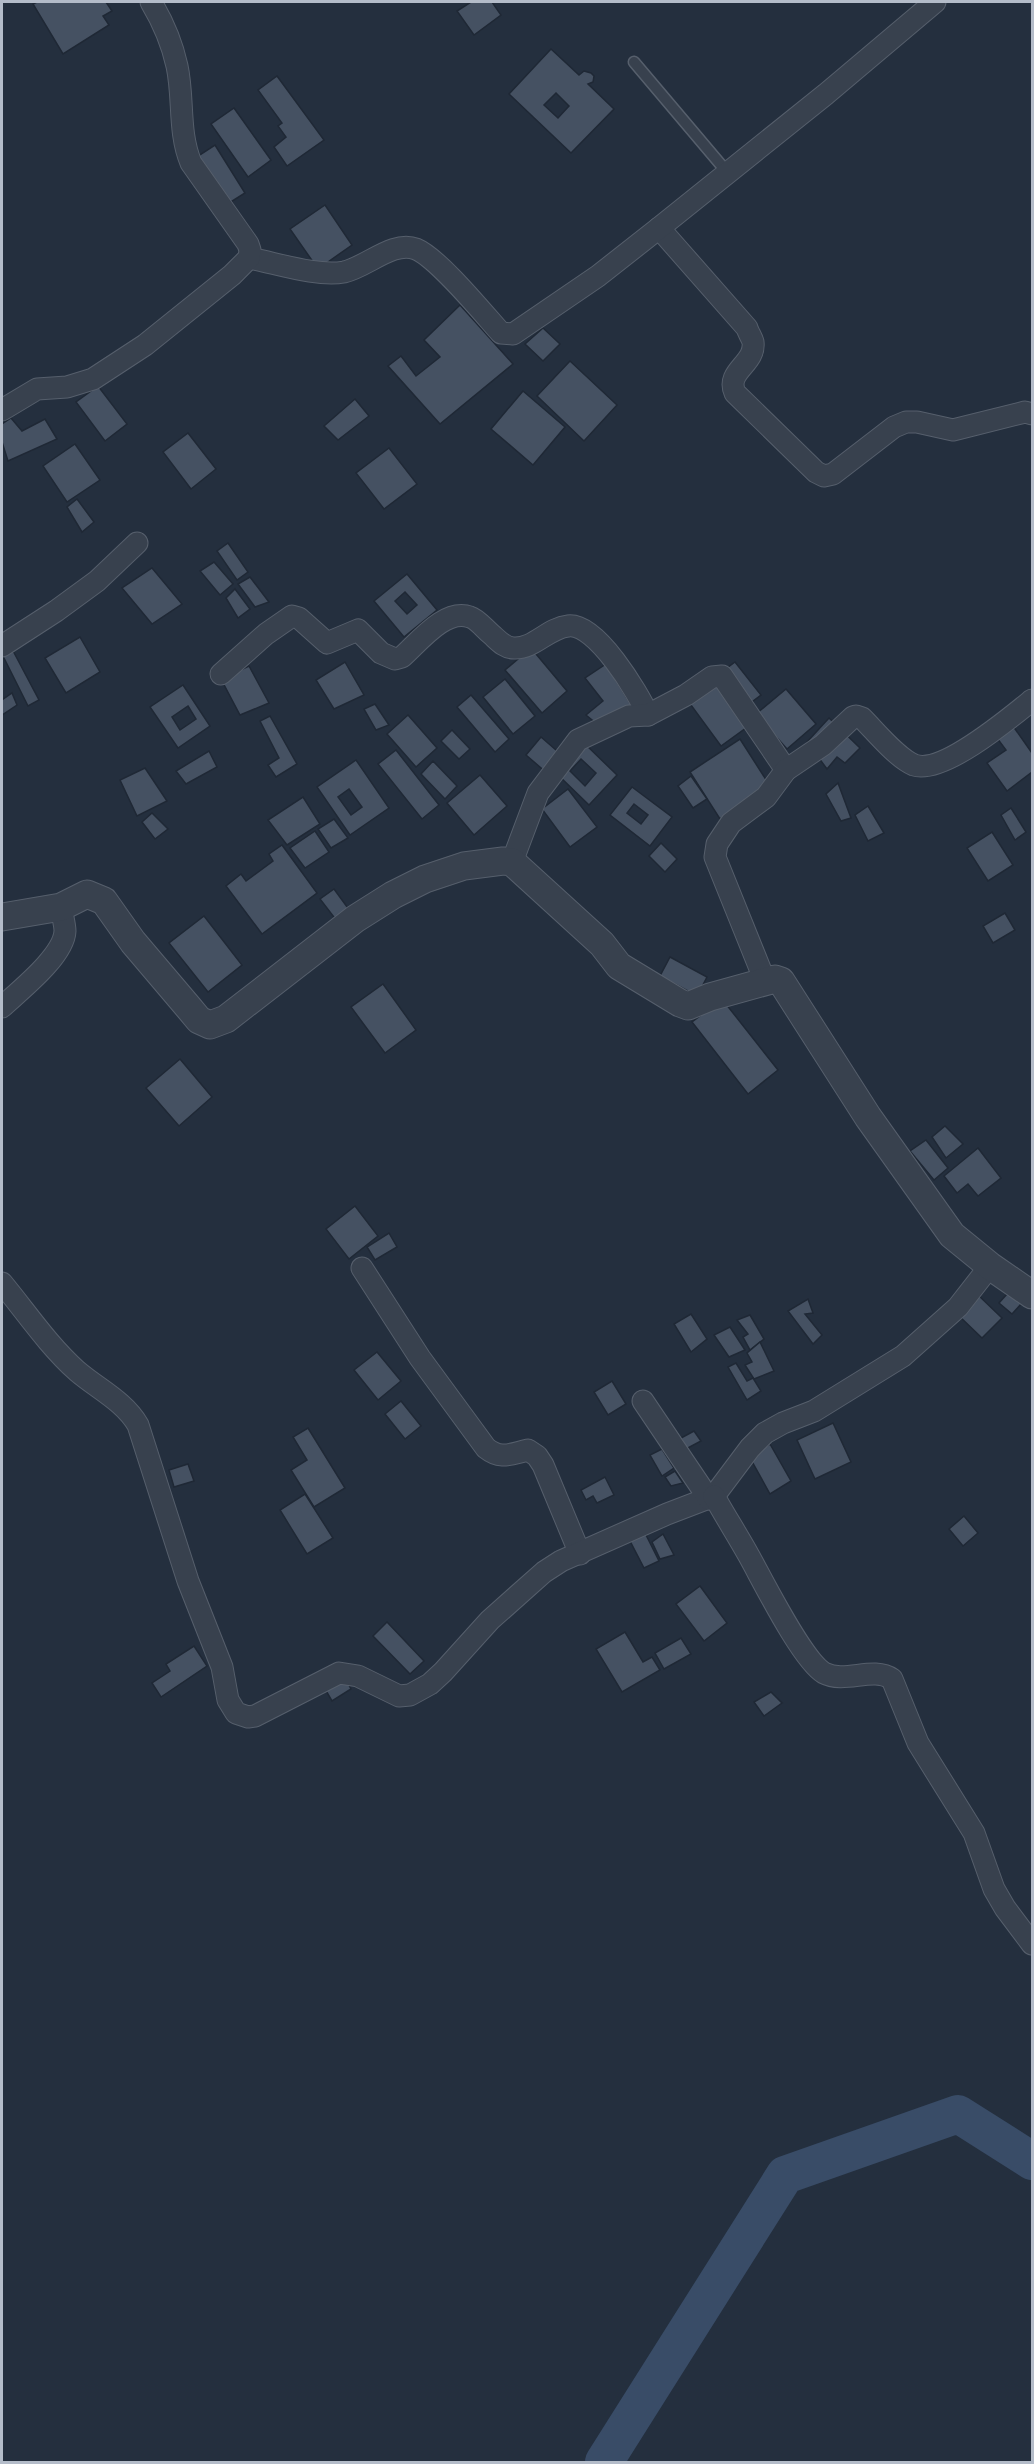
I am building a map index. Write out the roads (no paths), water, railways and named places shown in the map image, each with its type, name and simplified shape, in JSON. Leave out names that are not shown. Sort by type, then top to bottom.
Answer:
[{"type":"street","points":[[2,410],[37,390],[67,387],[93,379],[145,345],[232,275],[249,258],[248,244],[191,163],[185,149],[177,67],[166,28],[151,2]]},
{"type":"street","points":[[249,258],[325,273],[344,272],[391,251],[409,247],[419,250],[444,272],[501,333],[508,335],[520,330],[598,276],[835,86],[935,2]]},
{"type":"street","points":[[659,228],[750,335],[753,342],[751,354],[733,377],[732,386],[735,393],[816,472],[824,476],[833,474],[894,427],[906,422],[953,430],[1025,412],[1032,414]]},
{"type":"street","points":[[2,646],[97,581],[137,543]]},
{"type":"street","points":[[221,674],[266,634],[292,616],[299,618],[327,643],[358,630],[381,653],[394,659],[402,657],[440,623],[457,614],[472,617],[502,645],[511,649],[525,647],[569,625],[583,628],[601,645],[638,691],[648,715]]},
{"type":"street","points":[[512,862],[538,792],[578,740],[629,716],[648,715],[686,695],[712,677],[722,676],[786,770]]},
{"type":"street","points":[[765,981],[715,856],[717,844],[731,823],[766,797],[786,770],[823,744],[846,722],[856,716],[862,718],[905,760],[920,766],[928,766],[951,757],[989,735],[1032,700]]},
{"type":"street","points":[[2,917],[61,908],[87,894],[104,901],[134,942],[199,1020],[210,1025],[225,1019],[355,920],[393,895],[425,879],[465,867],[492,861],[512,862],[602,944],[619,966],[680,1003],[688,1006],[765,981],[775,979],[781,981],[868,1117],[952,1235],[990,1266],[1032,1295]]},
{"type":"street","points":[[2,1007],[46,966],[56,951],[65,932],[61,908]]},
{"type":"street","points":[[2,1283],[43,1336],[77,1371],[124,1407],[138,1425],[188,1581],[222,1667],[228,1700],[236,1713],[248,1717],[255,1716],[339,1672],[358,1676],[399,1696],[410,1695],[430,1684],[490,1620],[521,1591],[561,1561],[667,1514],[711,1498],[750,1448],[765,1433],[813,1411],[903,1356],[958,1307],[990,1266]]},
{"type":"street","points":[[362,1268],[420,1358],[486,1448],[495,1455],[502,1456],[528,1450],[537,1456],[543,1465],[580,1554]]},
{"type":"street","points":[[643,1401],[711,1498],[813,1663],[821,1671],[832,1676],[878,1674],[892,1679],[918,1743],[974,1833],[994,1889],[1011,1917],[1032,1944]]},
{"type":"lane","points":[[634,62],[727,172]]},
{"type":"waterway","points":[[604,2462],[785,2175],[958,2114],[1032,2161]]}]
